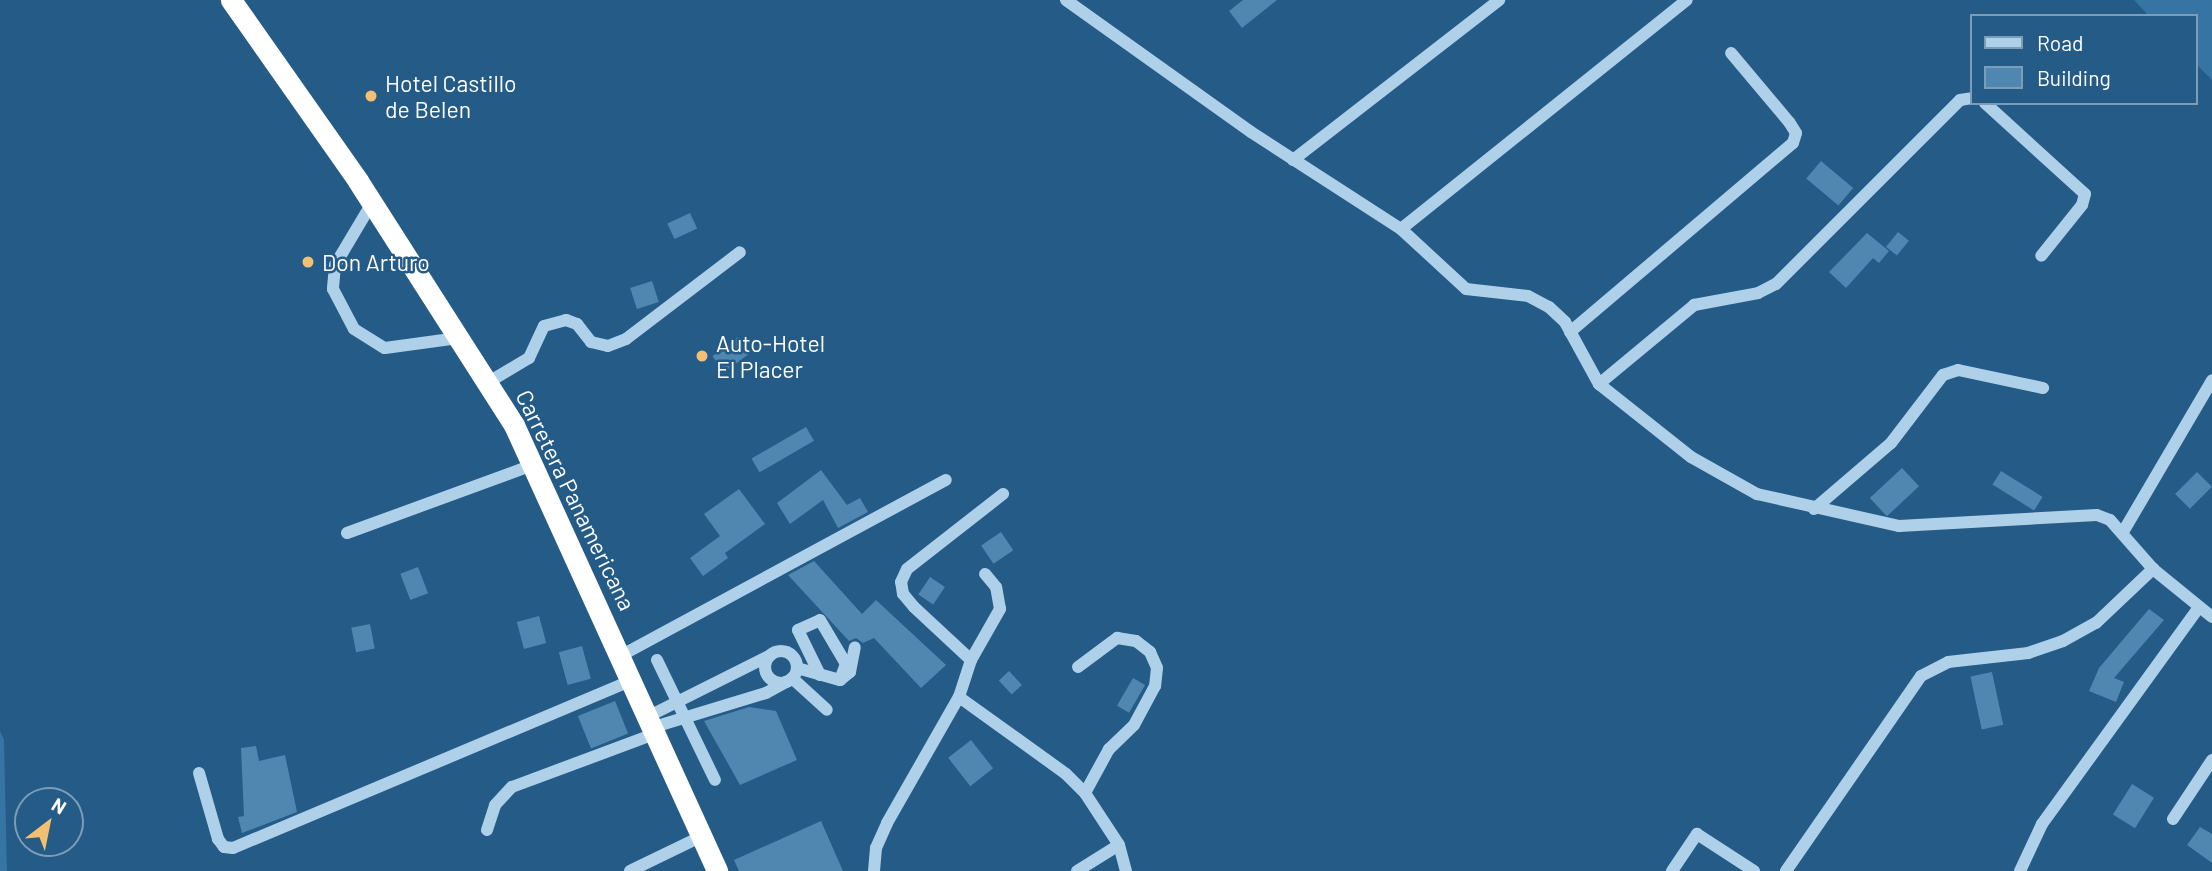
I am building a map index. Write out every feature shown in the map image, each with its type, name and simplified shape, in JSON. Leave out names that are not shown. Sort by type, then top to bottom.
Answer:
[{"type":"highway","name":"Carretera Panamericana","points":[[231,0],[372,203],[487,383],[533,466],[654,725],[717,871]]},
{"type":"street","points":[[1066,0],[1293,160],[1401,229],[1466,289],[1528,296],[1549,307],[1570,332],[1599,384],[1691,457],[1757,494],[1814,509],[1899,526],[2097,515],[2123,532],[2153,569],[2212,617]]},
{"type":"street","points":[[1293,160],[1499,0]]},
{"type":"street","points":[[1401,229],[1686,0]]},
{"type":"street","points":[[1570,332],[1793,143],[1796,133],[1789,122],[1731,52]]},
{"type":"street","points":[[1599,384],[1694,305],[1758,293],[1776,284],[1960,100],[1970,98]]},
{"type":"street","points":[[1986,105],[2085,194],[2082,205],[2041,256]]},
{"type":"street","points":[[372,203],[335,265],[333,289],[354,330],[385,348],[458,338]]},
{"type":"street","points":[[487,383],[529,358],[544,326],[554,321],[577,324],[598,346],[626,339],[740,252]]},
{"type":"street","points":[[1814,509],[1891,443],[1943,375],[1958,370],[2043,388]]},
{"type":"street","points":[[2123,532],[2212,380]]},
{"type":"street","points":[[347,533],[533,466]]},
{"type":"street","points":[[622,655],[946,481]]},
{"type":"street","points":[[971,660],[902,594],[901,582],[907,569],[1003,494]]},
{"type":"street","points":[[1786,871],[1921,676],[1948,662],[2028,653],[2063,641],[2096,623],[2153,569]]},
{"type":"street","points":[[874,871],[876,848],[887,823],[958,697],[971,660],[1000,608],[996,587],[985,574]]},
{"type":"street","points":[[2020,871],[2042,824],[2199,607]]},
{"type":"street","points":[[820,675],[798,630],[820,620],[846,664],[840,680]]},
{"type":"street","points":[[1079,667],[1117,638],[1136,641],[1150,652],[1157,668],[1155,686],[1140,715],[1109,749],[1085,793]]},
{"type":"street","points":[[840,680],[850,672],[855,648]]},
{"type":"street","points":[[771,654],[766,673],[778,682],[792,676],[820,675],[840,680]]},
{"type":"street","points":[[654,725],[679,701],[771,654],[790,654],[792,676],[827,710]]},
{"type":"street","points":[[657,660],[687,717],[715,780]]},
{"type":"street","points":[[487,831],[495,805],[512,786],[654,725],[766,693],[792,676]]},
{"type":"street","points":[[198,773],[218,839],[224,847],[233,848],[633,680]]},
{"type":"street","points":[[958,697],[1066,774],[1085,793],[1119,845],[1126,871]]},
{"type":"street","points":[[2173,819],[2212,760]]},
{"type":"street","points":[[1672,871],[1697,834],[1755,871]]},
{"type":"street","points":[[630,871],[702,836]]},
{"type":"street","points":[[1077,871],[1119,845]]},
{"type":"shaded area","points":[[2134,0],[2212,0],[2212,80],[2198,66],[2198,14],[2147,14]]},
{"type":"shaded area","points":[[0,731],[4,740],[7,871],[0,871]]},
{"type":"building","points":[[1243,0],[1277,0],[1242,28],[1229,11]]},
{"type":"building","points":[[1821,161],[1853,188],[1838,206],[1806,179]]},
{"type":"building","points":[[690,213],[697,228],[675,239],[667,224]]},
{"type":"building","points":[[1898,232],[1909,241],[1897,256],[1886,247]]},
{"type":"building","points":[[1867,233],[1889,251],[1879,263],[1873,258],[1846,288],[1829,272]]},
{"type":"building","points":[[652,281],[659,302],[637,309],[630,288]]},
{"type":"building","points":[[738,337],[750,353],[724,372],[712,356]]},
{"type":"building","points":[[806,427],[814,441],[759,472],[751,458]]},
{"type":"building","points":[[1902,468],[1919,486],[1887,516],[1870,498]]},
{"type":"building","points":[[821,470],[847,505],[860,498],[868,512],[838,528],[823,500],[790,524],[777,503]]},
{"type":"building","points":[[2001,471],[2043,497],[2034,511],[1993,485]]},
{"type":"building","points":[[2197,472],[2212,487],[2190,509],[2175,494]]},
{"type":"building","points":[[739,489],[765,524],[725,553],[728,558],[703,576],[690,558],[720,536],[704,514]]},
{"type":"building","points":[[1001,532],[1013,550],[993,564],[981,545]]},
{"type":"building","points":[[814,561],[862,614],[876,600],[946,665],[921,688],[874,638],[863,643],[856,638],[849,641],[788,575]]},
{"type":"building","points":[[418,567],[428,593],[410,600],[400,574]]},
{"type":"building","points":[[930,577],[945,587],[933,604],[918,594]]},
{"type":"building","points":[[2149,609],[2164,620],[2114,678],[2124,682],[2116,702],[2089,691],[2099,668]]},
{"type":"building","points":[[539,616],[546,643],[524,649],[517,622]]},
{"type":"building","points":[[370,624],[375,649],[356,652],[351,628]]},
{"type":"building","points":[[582,646],[591,679],[568,685],[559,652]]},
{"type":"building","points":[[1009,671],[1022,685],[1012,694],[999,681]]},
{"type":"building","points":[[1992,672],[2003,725],[1982,729],[1970,677]]},
{"type":"building","points":[[1133,678],[1145,685],[1129,713],[1117,706]]},
{"type":"building","points":[[615,701],[628,733],[591,748],[578,716]]},
{"type":"building","points":[[749,707],[776,711],[797,760],[740,785],[704,721]]},
{"type":"building","points":[[971,740],[993,768],[970,786],[948,758]]},
{"type":"building","points":[[256,746],[259,761],[285,755],[297,812],[242,833],[238,817],[244,816],[241,748]]},
{"type":"building","points":[[2132,784],[2154,798],[2135,828],[2113,815]]},
{"type":"building","points":[[821,821],[843,871],[739,871],[734,860]]},
{"type":"building","points":[[2200,827],[2212,834],[2212,863],[2187,845]]},
{"type":"place","name":"Hotel Castillo de Belen","points":[[371,96]]},
{"type":"place","name":"Don Arturo","points":[[308,262]]},
{"type":"place","name":"Auto-Hotel El Placer","points":[[702,356]]}]
